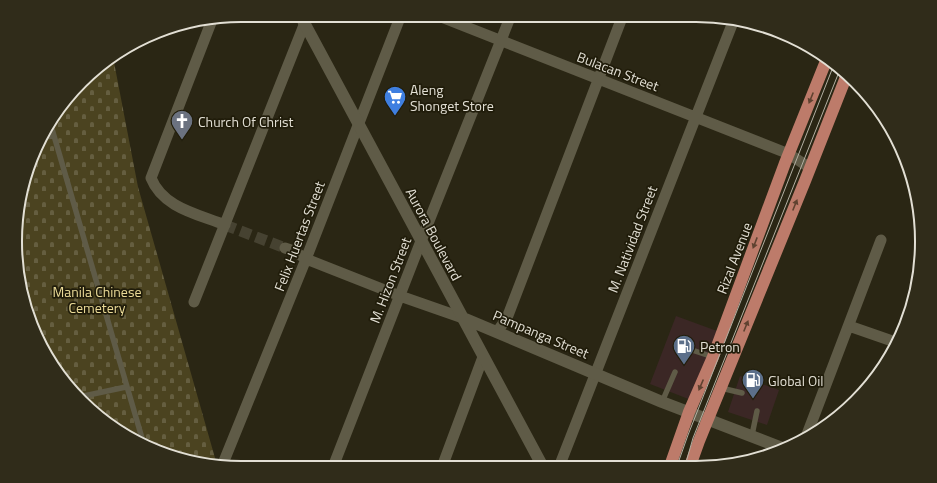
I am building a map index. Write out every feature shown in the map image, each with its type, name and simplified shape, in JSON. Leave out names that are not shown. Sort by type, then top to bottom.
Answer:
[{"type":"main road","name":"Aurora Boulevard","points":[[306,22],[358,123],[539,461]]},
{"type":"main road","name":"Rizal Avenue","points":[[672,461],[689,412],[712,357],[825,64]]},
{"type":"main road","points":[[692,461],[845,80]]},
{"type":"main road","name":"Pampanga Street","points":[[462,318],[662,402],[776,445]]},
{"type":"street","points":[[194,302],[302,22]]},
{"type":"street","name":"Felix Huertas Street","points":[[224,461],[306,259],[398,22]]},
{"type":"street","name":"Bulacan Street","points":[[454,22],[789,154],[807,156],[812,163]]},
{"type":"street","name":"M. Hizon Street","points":[[336,461],[421,241],[508,22]]},
{"type":"street","points":[[498,332],[507,318],[620,22]]},
{"type":"street","points":[[210,24],[151,178],[159,192],[174,206],[225,225]]},
{"type":"street","name":"M. Natividad Street","points":[[561,461],[732,25]]},
{"type":"street","points":[[809,429],[881,240]]},
{"type":"street","name":"Pampanga Street","points":[[285,248],[306,259],[400,296],[462,318]]},
{"type":"street","points":[[849,326],[892,340]]},
{"type":"street","points":[[444,461],[483,357]]},
{"type":"lane","points":[[52,130],[141,437]]},
{"type":"lane","points":[[49,137],[54,136]]},
{"type":"lane","points":[[682,356],[684,351],[689,349],[712,357]]},
{"type":"lane","points":[[662,402],[675,372]]},
{"type":"lane","points":[[85,396],[126,388]]},
{"type":"lane","points":[[720,388],[742,393]]},
{"type":"lane","points":[[752,435],[757,411]]},
{"type":"shaded area","points":[[676,316],[717,331],[691,400],[650,384]]},
{"type":"shaded area","points":[[740,376],[779,390],[767,425],[728,412]]},
{"type":"green space","name":"Manila Chinese Cemetery","points":[[114,63],[138,187],[215,459],[185,454],[144,438],[132,432],[97,407],[76,386],[51,351],[29,298],[22,256],[22,227],[29,185],[34,171],[51,132],[67,108],[86,86]]},
{"type":"tunnel","points":[[225,225],[285,248]]},
{"type":"tram line","points":[[679,461],[832,69]]},
{"type":"tram line","points":[[686,461],[693,438],[838,74]]},
{"type":"place","name":"Aleng Shonget Store","points":[[395,116]]},
{"type":"place","name":"Church Of Christ","points":[[182,140]]},
{"type":"place","name":"Petron","points":[[684,366]]},
{"type":"place","name":"Global Oil","points":[[753,400]]}]
